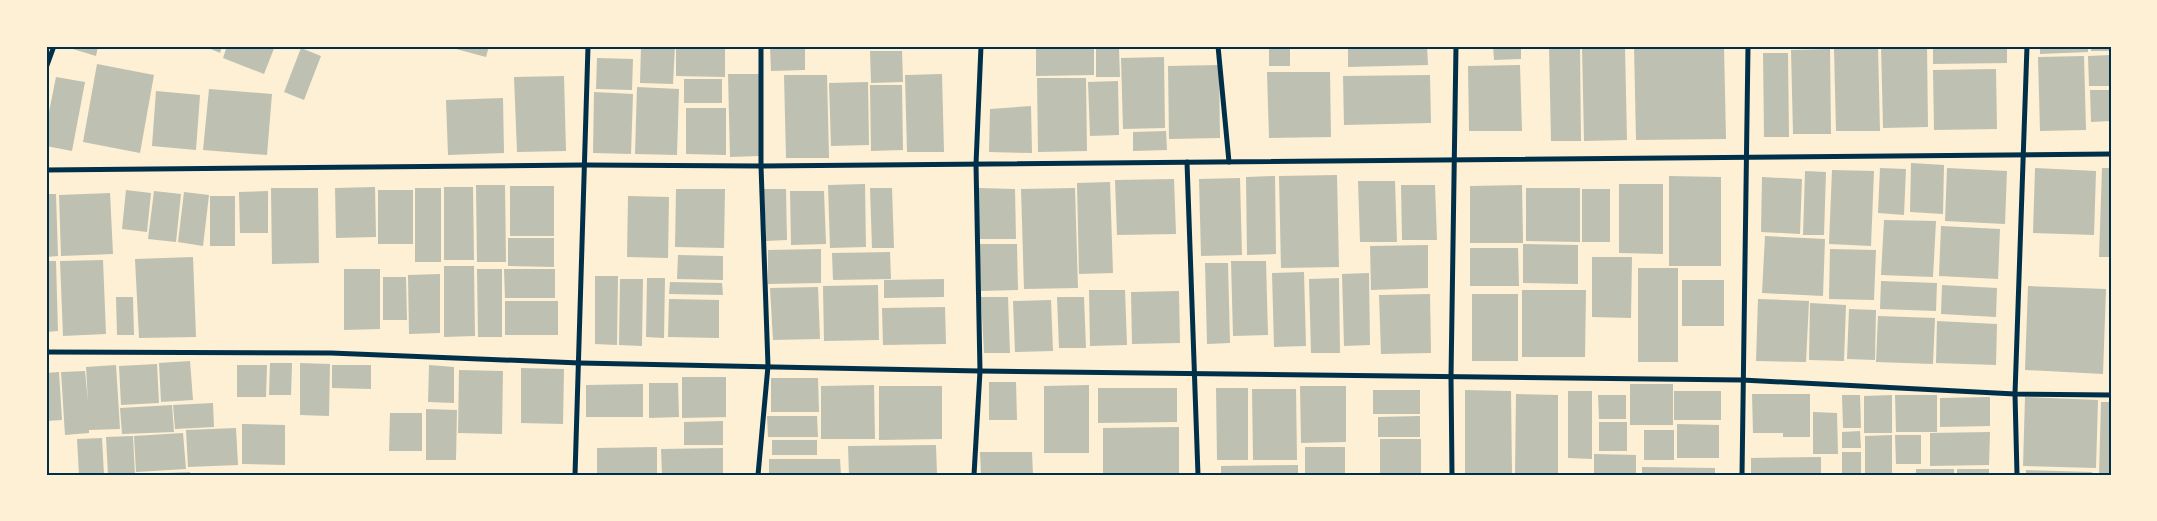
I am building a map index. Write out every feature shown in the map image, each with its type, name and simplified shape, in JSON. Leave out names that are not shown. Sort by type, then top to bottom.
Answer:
[{"type":"street","points":[[46,68],[54,46]]},
{"type":"street","points":[[576,475],[588,46]]},
{"type":"street","points":[[758,475],[768,366],[761,166],[761,46]]},
{"type":"street","points":[[974,475],[980,371],[976,164],[981,46]]},
{"type":"street","points":[[1218,46],[1229,162]]},
{"type":"street","points":[[1452,475],[1451,377],[1456,46]]},
{"type":"street","points":[[1742,475],[1748,46]]},
{"type":"street","points":[[2017,475],[2015,394],[2027,46]]},
{"type":"street","points":[[46,170],[584,165],[761,166],[2111,154]]},
{"type":"street","points":[[1187,162],[1196,372],[1198,475]]},
{"type":"street","points":[[46,352],[331,353],[580,363],[980,371],[1196,372],[1742,380],[2015,394],[2111,395]]},
{"type":"building","points":[[63,46],[98,46],[96,56]]},
{"type":"building","points":[[204,46],[222,46],[220,53]]},
{"type":"building","points":[[227,46],[275,46],[264,74],[223,58]]},
{"type":"building","points":[[445,46],[489,46],[486,57]]},
{"type":"building","points":[[641,46],[675,46],[673,84],[640,83]]},
{"type":"building","points":[[676,46],[725,46],[725,77],[676,76]]},
{"type":"building","points":[[805,46],[805,70],[771,71],[770,47]]},
{"type":"building","points":[[1269,46],[1290,46],[1290,66],[1269,66]]},
{"type":"building","points":[[1348,46],[1427,46],[1428,65],[1348,67]]},
{"type":"building","points":[[1493,46],[1521,46],[1521,59],[1494,60]]},
{"type":"building","points":[[1549,46],[1580,46],[1581,141],[1551,141]]},
{"type":"building","points":[[1582,46],[1625,46],[1627,140],[1584,141]]},
{"type":"building","points":[[1634,46],[1724,46],[1726,139],[1636,140]]},
{"type":"building","points":[[1881,46],[1927,46],[1928,127],[1883,128]]},
{"type":"building","points":[[1933,46],[2007,46],[2007,63],[1933,64]]},
{"type":"building","points":[[2040,46],[2088,46],[2088,52],[2040,54]]},
{"type":"building","points":[[2091,46],[2111,46],[2111,51],[2091,51]]},
{"type":"building","points":[[1878,47],[1880,131],[1836,131],[1834,48]]},
{"type":"building","points":[[301,48],[321,56],[304,100],[284,92]]},
{"type":"building","points":[[1036,48],[1094,48],[1094,75],[1036,76]]},
{"type":"building","points":[[1096,49],[1119,49],[1120,77],[1096,77]]},
{"type":"building","points":[[1830,49],[1831,134],[1793,134],[1791,50]]},
{"type":"building","points":[[870,51],[902,51],[903,82],[871,83]]},
{"type":"building","points":[[1763,53],[1788,53],[1789,137],[1764,137]]},
{"type":"building","points":[[2111,55],[2111,86],[2089,86],[2088,56]]},
{"type":"building","points":[[2084,56],[2086,130],[2040,131],[2038,57]]},
{"type":"building","points":[[1164,57],[1165,128],[1123,129],[1121,58]]},
{"type":"building","points":[[597,58],[633,59],[632,90],[596,89]]},
{"type":"building","points":[[97,64],[154,75],[140,153],[83,142]]},
{"type":"building","points":[[1219,65],[1220,138],[1169,139],[1168,66]]},
{"type":"building","points":[[1520,65],[1522,131],[1469,131],[1468,66]]},
{"type":"building","points":[[1996,69],[1997,129],[1934,130],[1933,70]]},
{"type":"building","points":[[1267,72],[1330,72],[1331,137],[1269,138]]},
{"type":"building","points":[[728,74],[759,74],[759,156],[730,157]]},
{"type":"building","points":[[942,74],[944,152],[907,152],[905,75]]},
{"type":"building","points":[[784,75],[827,75],[829,158],[786,158]]},
{"type":"building","points":[[1430,75],[1431,123],[1344,125],[1343,76]]},
{"type":"building","points":[[564,76],[566,151],[517,152],[514,77]]},
{"type":"building","points":[[56,77],[85,82],[72,151],[46,146],[46,127]]},
{"type":"building","points":[[1037,78],[1086,78],[1087,151],[1038,152]]},
{"type":"building","points":[[684,79],[722,79],[722,103],[684,103]]},
{"type":"building","points":[[1118,81],[1119,135],[1090,136],[1088,82]]},
{"type":"building","points":[[868,82],[869,145],[831,146],[829,83]]},
{"type":"building","points":[[870,85],[902,85],[903,150],[871,151]]},
{"type":"building","points":[[637,87],[679,89],[677,155],[635,154]]},
{"type":"building","points":[[209,89],[272,94],[267,155],[203,150]]},
{"type":"building","points":[[2090,90],[2111,90],[2111,121],[2091,122]]},
{"type":"building","points":[[156,91],[200,95],[196,150],[152,146]]},
{"type":"building","points":[[594,92],[633,94],[631,154],[593,153]]},
{"type":"building","points":[[503,98],[504,153],[448,155],[446,100]]},
{"type":"building","points":[[1031,106],[1032,153],[989,152],[990,109]]},
{"type":"building","points":[[686,108],[726,108],[726,155],[686,154]]},
{"type":"building","points":[[1166,131],[1167,150],[1133,151],[1133,132]]},
{"type":"building","points":[[1911,163],[1944,165],[1943,214],[1910,212]]},
{"type":"building","points":[[1880,168],[1906,169],[1904,215],[1878,213]]},
{"type":"building","points":[[1947,168],[2007,171],[2005,224],[1945,221]]},
{"type":"building","points":[[2035,168],[2096,171],[2094,235],[2033,233]]},
{"type":"building","points":[[2102,168],[2111,168],[2111,257],[2099,257]]},
{"type":"building","points":[[1832,170],[1874,171],[1871,246],[1829,244]]},
{"type":"building","points":[[1805,171],[1826,172],[1824,235],[1803,235]]},
{"type":"building","points":[[1337,175],[1339,267],[1281,268],[1279,176]]},
{"type":"building","points":[[1275,176],[1276,254],[1247,255],[1246,177]]},
{"type":"building","points":[[1669,176],[1721,177],[1721,266],[1669,266]]},
{"type":"building","points":[[1762,177],[1802,179],[1800,234],[1761,232]]},
{"type":"building","points":[[1240,178],[1242,255],[1201,256],[1199,179]]},
{"type":"building","points":[[1174,179],[1176,234],[1117,235],[1115,180]]},
{"type":"building","points":[[1358,181],[1395,181],[1397,242],[1360,242]]},
{"type":"building","points":[[1110,182],[1113,273],[1079,274],[1077,183]]},
{"type":"building","points":[[865,184],[866,247],[830,248],[828,185]]},
{"type":"building","points":[[1619,184],[1663,184],[1663,254],[1619,253]]},
{"type":"building","points":[[476,185],[505,185],[506,262],[477,262]]},
{"type":"building","points":[[1401,185],[1435,185],[1437,240],[1402,240]]},
{"type":"building","points":[[1522,185],[1523,243],[1470,243],[1470,186]]},
{"type":"building","points":[[510,186],[554,186],[554,236],[510,236]]},
{"type":"building","points":[[375,187],[376,237],[336,238],[335,188]]},
{"type":"building","points":[[444,187],[473,187],[474,260],[444,260]]},
{"type":"building","points":[[271,188],[318,188],[319,263],[272,264]]},
{"type":"building","points":[[415,188],[441,188],[441,262],[415,262]]},
{"type":"building","points":[[870,188],[892,188],[894,248],[872,248]]},
{"type":"building","points":[[979,188],[1015,189],[1016,239],[977,239]]},
{"type":"building","points":[[1075,188],[1078,288],[1024,289],[1021,189]]},
{"type":"building","points":[[1526,188],[1580,188],[1580,242],[1526,241]]},
{"type":"building","points":[[676,189],[725,189],[724,248],[675,247]]},
{"type":"building","points":[[764,189],[786,189],[787,240],[766,241]]},
{"type":"building","points":[[1582,189],[1610,189],[1610,242],[1582,242]]},
{"type":"building","points":[[126,190],[151,193],[147,232],[122,229]]},
{"type":"building","points":[[378,190],[413,190],[413,244],[378,244]]},
{"type":"building","points":[[154,191],[181,194],[176,242],[148,239]]},
{"type":"building","points":[[268,191],[268,233],[240,233],[239,192]]},
{"type":"building","points":[[790,191],[824,191],[826,244],[791,245]]},
{"type":"building","points":[[184,192],[209,195],[203,246],[178,242]]},
{"type":"building","points":[[110,193],[113,254],[61,256],[59,195]]},
{"type":"building","points":[[46,194],[56,194],[58,256],[46,257]]},
{"type":"building","points":[[210,196],[235,196],[235,246],[210,246]]},
{"type":"building","points":[[628,196],[669,197],[668,258],[627,257]]},
{"type":"building","points":[[1884,220],[1936,221],[1933,277],[1881,275]]},
{"type":"building","points":[[1941,226],[2000,229],[1998,279],[1939,276]]},
{"type":"building","points":[[1765,236],[1825,239],[1823,296],[1762,293]]},
{"type":"building","points":[[508,238],[554,238],[554,267],[508,266]]},
{"type":"building","points":[[979,244],[1017,244],[1018,290],[981,291]]},
{"type":"building","points":[[1523,244],[1578,245],[1578,284],[1523,283]]},
{"type":"building","points":[[1428,245],[1428,288],[1371,290],[1370,246]]},
{"type":"building","points":[[1470,248],[1518,248],[1519,286],[1470,286]]},
{"type":"building","points":[[821,249],[821,283],[768,284],[768,250]]},
{"type":"building","points":[[1830,249],[1876,250],[1874,300],[1829,299]]},
{"type":"building","points":[[890,252],[891,279],[833,280],[832,253]]},
{"type":"building","points":[[678,255],[723,256],[723,280],[677,279]]},
{"type":"building","points":[[193,257],[196,337],[139,338],[135,259]]},
{"type":"building","points":[[1592,257],[1632,257],[1631,318],[1592,317]]},
{"type":"building","points":[[103,260],[106,334],[63,336],[60,261]]},
{"type":"building","points":[[46,261],[56,261],[58,331],[46,332]]},
{"type":"building","points":[[1231,261],[1266,261],[1268,335],[1233,336]]},
{"type":"building","points":[[1205,263],[1228,263],[1230,343],[1207,344]]},
{"type":"building","points":[[444,266],[474,266],[475,336],[444,337]]},
{"type":"building","points":[[1638,268],[1678,268],[1678,362],[1638,362]]},
{"type":"building","points":[[344,269],[380,269],[380,329],[344,330]]},
{"type":"building","points":[[477,269],[502,269],[502,337],[478,337]]},
{"type":"building","points":[[504,269],[555,269],[555,298],[505,298]]},
{"type":"building","points":[[1304,272],[1306,346],[1274,347],[1272,273]]},
{"type":"building","points":[[1369,273],[1370,345],[1344,346],[1342,274]]},
{"type":"building","points":[[440,274],[440,333],[409,334],[408,275]]},
{"type":"building","points":[[595,276],[618,276],[617,345],[595,344]]},
{"type":"building","points":[[383,277],[406,277],[407,320],[383,320]]},
{"type":"building","points":[[647,278],[665,278],[664,338],[646,337]]},
{"type":"building","points":[[1339,278],[1340,353],[1311,353],[1309,279]]},
{"type":"building","points":[[620,279],[643,279],[642,346],[619,345]]},
{"type":"building","points":[[944,279],[944,297],[884,298],[884,280]]},
{"type":"building","points":[[1682,280],[1724,280],[1724,326],[1682,326]]},
{"type":"building","points":[[1881,281],[1937,283],[1936,311],[1880,309]]},
{"type":"building","points":[[670,282],[722,283],[723,295],[669,294]]},
{"type":"building","points":[[878,285],[879,340],[824,341],[823,286]]},
{"type":"building","points":[[1942,285],[1997,288],[1996,317],[1941,314]]},
{"type":"building","points":[[2028,286],[2106,289],[2103,374],[2025,370]]},
{"type":"building","points":[[818,287],[820,339],[773,340],[770,288]]},
{"type":"building","points":[[1089,290],[1125,290],[1127,345],[1090,346]]},
{"type":"building","points":[[1522,290],[1586,290],[1585,357],[1522,357]]},
{"type":"building","points":[[1179,291],[1180,343],[1132,344],[1131,292]]},
{"type":"building","points":[[1430,294],[1431,353],[1381,354],[1379,295]]},
{"type":"building","points":[[1472,294],[1518,294],[1518,361],[1472,361]]},
{"type":"building","points":[[116,297],[133,297],[134,335],[117,335]]},
{"type":"building","points":[[981,297],[1008,297],[1010,353],[984,353]]},
{"type":"building","points":[[1057,297],[1084,297],[1086,348],[1059,348]]},
{"type":"building","points":[[669,299],[719,300],[719,338],[668,337]]},
{"type":"building","points":[[1758,299],[1809,301],[1806,362],[1756,361]]},
{"type":"building","points":[[1051,300],[1053,351],[1015,352],[1013,301]]},
{"type":"building","points":[[505,301],[558,301],[558,335],[505,335]]},
{"type":"building","points":[[1810,303],[1846,305],[1844,361],[1809,360]]},
{"type":"building","points":[[945,307],[946,344],[883,345],[882,308]]},
{"type":"building","points":[[1849,309],[1876,310],[1875,360],[1847,359]]},
{"type":"building","points":[[1878,316],[1935,318],[1933,364],[1876,362]]},
{"type":"building","points":[[1937,321],[1997,324],[1996,365],[1936,363]]},
{"type":"building","points":[[190,361],[193,400],[161,402],[159,363]]},
{"type":"building","points":[[270,363],[292,363],[291,395],[269,395]]},
{"type":"building","points":[[300,363],[330,364],[329,416],[300,415]]},
{"type":"building","points":[[157,364],[159,403],[121,405],[119,366]]},
{"type":"building","points":[[116,365],[120,429],[89,430],[89,433],[65,435],[61,372],[85,371],[88,402],[86,367]]},
{"type":"building","points":[[237,365],[267,365],[266,397],[237,397]]},
{"type":"building","points":[[332,365],[371,365],[371,389],[332,388]]},
{"type":"building","points":[[429,365],[454,367],[454,403],[428,402]]},
{"type":"building","points":[[521,368],[564,369],[563,424],[521,423]]},
{"type":"building","points":[[459,370],[503,371],[502,434],[458,433]]},
{"type":"building","points":[[59,372],[62,420],[46,421],[46,373]]},
{"type":"building","points":[[682,377],[726,377],[726,417],[682,418]]},
{"type":"building","points":[[771,378],[818,378],[819,412],[771,412]]},
{"type":"building","points":[[989,382],[1016,382],[1017,420],[989,420]]},
{"type":"building","points":[[649,383],[678,383],[679,417],[649,418]]},
{"type":"building","points":[[643,384],[643,417],[586,417],[586,385]]},
{"type":"building","points":[[1630,384],[1673,384],[1673,425],[1630,425]]},
{"type":"building","points":[[874,385],[875,439],[821,439],[821,386]]},
{"type":"building","points":[[1089,385],[1089,453],[1044,453],[1044,386]]},
{"type":"building","points":[[879,386],[942,386],[942,439],[879,440]]},
{"type":"building","points":[[1300,386],[1346,386],[1346,442],[1301,443]]},
{"type":"building","points":[[1098,388],[1177,388],[1177,422],[1098,423]]},
{"type":"building","points":[[1216,388],[1248,388],[1248,460],[1217,460]]},
{"type":"building","points":[[1252,389],[1296,389],[1297,460],[1253,460]]},
{"type":"building","points":[[1373,390],[1420,390],[1420,414],[1373,414]]},
{"type":"building","points":[[1465,390],[1511,391],[1512,475],[1465,475]]},
{"type":"building","points":[[1568,391],[1592,391],[1592,459],[1568,458]]},
{"type":"building","points":[[1674,391],[1721,391],[1721,420],[1674,420]]},
{"type":"building","points":[[1516,394],[1558,395],[1558,475],[1515,475]]},
{"type":"building","points":[[1752,394],[1810,394],[1810,437],[1783,437],[1783,433],[1753,433]]},
{"type":"building","points":[[1598,395],[1626,395],[1626,419],[1599,419]]},
{"type":"building","points":[[1842,395],[1860,395],[1861,428],[1843,428]]},
{"type":"building","points":[[1892,395],[1892,433],[1864,433],[1864,396]]},
{"type":"building","points":[[1895,395],[1937,395],[1937,432],[1896,432]]},
{"type":"building","points":[[1990,397],[1990,426],[1940,427],[1940,398]]},
{"type":"building","points":[[2025,397],[2098,400],[2096,468],[2023,466]]},
{"type":"building","points":[[2101,402],[2111,402],[2111,475],[2099,475]]},
{"type":"building","points":[[213,403],[214,427],[175,429],[173,405]]},
{"type":"building","points":[[172,405],[174,432],[122,434],[120,408]]},
{"type":"building","points":[[426,409],[457,410],[456,460],[426,460]]},
{"type":"building","points":[[1813,412],[1837,413],[1838,454],[1813,454]]},
{"type":"building","points":[[390,413],[422,413],[422,451],[389,451]]},
{"type":"building","points":[[767,416],[817,416],[818,437],[768,437]]},
{"type":"building","points":[[1420,416],[1420,437],[1378,437],[1378,417]]},
{"type":"building","points":[[723,421],[723,445],[684,445],[684,422]]},
{"type":"building","points":[[1599,422],[1627,422],[1627,451],[1599,451]]},
{"type":"building","points":[[242,424],[285,425],[285,465],[242,464]]},
{"type":"building","points":[[1677,424],[1719,425],[1719,458],[1677,458]]},
{"type":"building","points":[[1179,427],[1179,475],[1103,475],[1103,428]]},
{"type":"building","points":[[236,428],[238,465],[188,467],[186,430]]},
{"type":"building","points":[[1644,430],[1674,430],[1674,460],[1644,460]]},
{"type":"building","points":[[1860,431],[1861,448],[1842,448],[1842,432]]},
{"type":"building","points":[[1990,432],[1989,465],[1930,466],[1930,433]]},
{"type":"building","points":[[183,433],[186,469],[136,472],[134,436]]},
{"type":"building","points":[[1892,435],[1892,475],[1865,475],[1865,436]]},
{"type":"building","points":[[1895,435],[1921,435],[1921,464],[1896,464]]},
{"type":"building","points":[[133,436],[135,475],[108,475],[106,437]]},
{"type":"building","points":[[102,438],[104,475],[79,475],[77,439]]},
{"type":"building","points":[[1380,439],[1421,439],[1421,475],[1380,475]]},
{"type":"building","points":[[772,440],[817,440],[817,455],[772,455]]},
{"type":"building","points":[[936,445],[937,475],[849,475],[848,446]]},
{"type":"building","points":[[657,447],[657,475],[597,475],[597,448]]},
{"type":"building","points":[[1305,447],[1345,447],[1345,474],[1305,474]]},
{"type":"building","points":[[723,448],[723,475],[662,475],[661,449]]},
{"type":"building","points":[[980,452],[1032,452],[1033,475],[981,475]]},
{"type":"building","points":[[1842,452],[1861,452],[1861,475],[1842,475]]},
{"type":"building","points":[[1594,454],[1636,455],[1636,475],[1594,475]]},
{"type":"building","points":[[1821,457],[1821,475],[1751,475],[1751,458]]},
{"type":"building","points":[[769,459],[840,459],[841,475],[769,475]]},
{"type":"building","points":[[1298,465],[1298,475],[1221,475],[1221,466]]},
{"type":"building","points":[[1642,467],[1715,468],[1715,475],[1642,475]]},
{"type":"building","points":[[1916,469],[1954,469],[1954,475],[1916,475]]},
{"type":"building","points":[[1957,469],[1989,469],[1989,475],[1957,475]]},
{"type":"building","points":[[2026,470],[2092,472],[2092,475],[2026,475]]},
{"type":"building","points":[[190,472],[190,475],[166,475],[166,473]]}]
